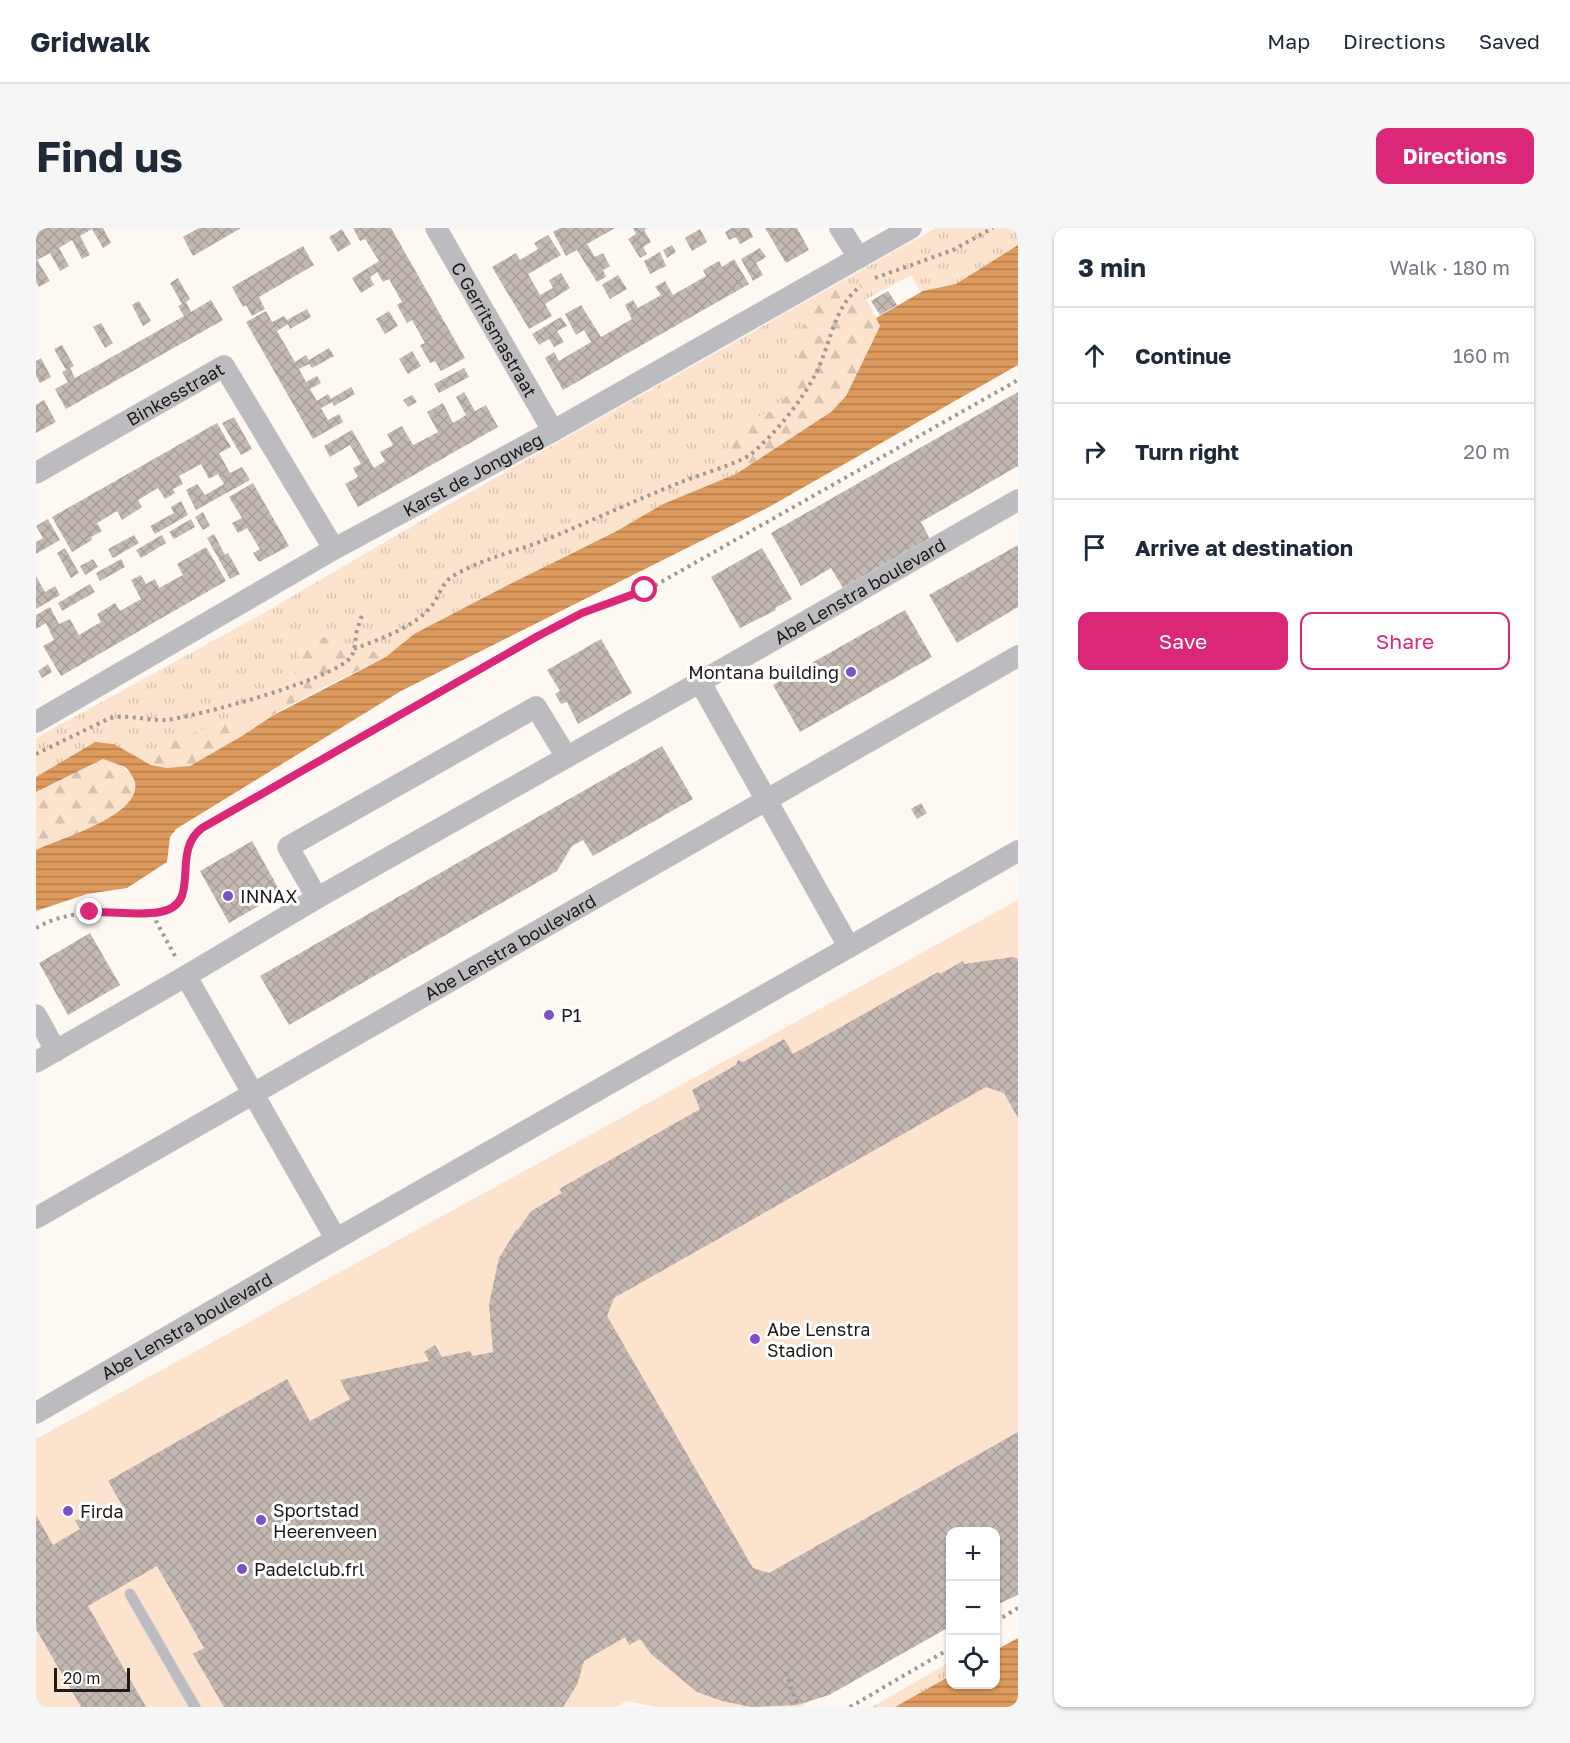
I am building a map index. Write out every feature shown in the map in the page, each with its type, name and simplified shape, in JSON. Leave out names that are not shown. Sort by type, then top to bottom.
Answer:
[{"type":"street","points":[[840,228],[859,258]]},
{"type":"street","name":"Karst de Jongweg","points":[[38,717],[334,549],[553,431],[911,228]]},
{"type":"street","name":"C Gerritsmastraat","points":[[443,231],[553,431]]},
{"type":"street","name":"Binkesstraat","points":[[36,473],[224,366],[334,549]]},
{"type":"street","name":"Abe Lenstra boulevard","points":[[36,1062],[182,968],[317,898],[1018,500]]},
{"type":"street","name":"Abe Lenstra boulevard","points":[[36,1218],[1018,656]]},
{"type":"street","points":[[700,682],[849,947]]},
{"type":"street","points":[[317,898],[288,847],[536,707],[566,756]]},
{"type":"street","name":"Abe Lenstra boulevard","points":[[36,1413],[336,1239],[1018,851]]},
{"type":"street","points":[[182,968],[336,1239]]},
{"type":"street","points":[[36,1015],[56,1051]]},
{"type":"lane","points":[[130,1594],[195,1707]]},
{"type":"path","points":[[354,649],[413,622],[428,610],[451,577],[477,563],[550,538],[633,501],[749,455],[799,404],[817,371],[840,313],[851,294],[874,278],[952,250],[993,228]]},
{"type":"path","points":[[36,928],[56,918],[90,912],[155,913],[168,910],[180,899],[185,886],[185,860],[188,846],[202,828],[538,636],[582,613],[654,586],[1018,380]]},
{"type":"path","points":[[36,754],[110,718],[122,716],[163,720],[191,716],[254,699],[337,667],[349,659],[354,649],[363,613]]},
{"type":"path","points":[[155,913],[156,921],[182,968]]},
{"type":"path","points":[[1000,1619],[1018,1608]]},
{"type":"path","points":[[850,1707],[946,1651]]},
{"type":"path","points":[[786,1672],[798,1706]]},
{"type":"green space","points":[[936,228],[1018,228],[1018,245],[956,284],[921,293],[911,275],[865,300],[861,290],[842,281]]},
{"type":"green space","points":[[842,281],[861,290],[880,325],[846,396],[831,412],[736,474],[727,470],[730,443],[747,423],[773,410],[791,391],[804,329],[807,301]]},
{"type":"green space","points":[[807,301],[804,329],[791,391],[773,410],[747,423],[727,470],[736,474],[663,504],[615,532],[414,634],[386,657],[311,633],[301,646],[297,668],[290,682],[272,693],[264,703],[241,721],[214,726],[185,736],[139,758],[114,744],[95,742],[36,777],[36,738],[269,610],[465,495]]},
{"type":"green space","points":[[311,633],[386,657],[298,701],[222,749],[192,765],[172,769],[151,764],[139,758],[185,736],[214,726],[241,721],[264,703],[272,693],[290,682],[297,668],[301,646]]},
{"type":"green space","points":[[103,759],[128,771],[134,781],[134,797],[105,821],[36,850],[36,792]]},
{"type":"green space","points":[[1018,900],[1018,1587],[1000,1598],[1000,1527],[946,1527],[946,1628],[829,1695],[812,1700],[801,1707],[657,1707],[626,1701],[616,1707],[41,1707],[36,1698],[36,1439]]},
{"type":"green space","points":[[946,1664],[946,1678],[895,1707],[872,1707]]},
{"type":"shaded area","points":[[1018,245],[1018,365],[769,507],[401,691],[176,829],[170,837],[167,862],[127,888],[87,894],[36,911],[36,850],[79,833],[112,816],[125,806],[133,795],[135,783],[125,767],[103,759],[36,792],[36,777],[95,742],[114,744],[151,765],[167,768],[190,766],[272,716],[386,657],[414,634],[615,532],[663,504],[736,474],[831,412],[846,396],[880,326],[876,318],[923,291],[956,284]]},
{"type":"shaded area","points":[[1018,1638],[1018,1707],[895,1707],[946,1678],[946,1689],[1000,1689],[1000,1648]]},
{"type":"building","points":[[40,228],[103,228],[111,243],[103,248],[92,229],[80,236],[90,255],[82,259],[72,240],[59,248],[69,266],[60,271],[50,253],[37,260],[50,281],[39,287],[36,282],[36,230]]},
{"type":"building","points":[[199,228],[241,228],[193,256],[183,237]]},
{"type":"building","points":[[353,228],[391,228],[465,358],[441,371],[435,361],[430,363],[420,345],[425,343],[412,320],[407,323],[397,305],[402,302],[389,279],[383,282],[377,272],[370,277],[374,285],[361,293],[352,278],[379,261],[365,239],[360,241]]},
{"type":"building","points":[[560,228],[615,228],[587,244],[595,257],[603,253],[610,266],[603,270],[606,277],[597,282],[577,250],[566,256],[553,232]]},
{"type":"building","points":[[633,228],[647,228],[644,230],[651,242],[643,247],[647,254],[640,258],[628,239],[636,234]]},
{"type":"building","points":[[732,228],[749,228],[753,237],[740,244],[736,237],[729,240],[725,232]]},
{"type":"building","points":[[765,228],[797,228],[809,250],[786,263]]},
{"type":"building","points":[[342,229],[351,244],[338,252],[329,237]]},
{"type":"building","points":[[700,229],[707,242],[692,251],[685,238]]},
{"type":"building","points":[[548,235],[561,255],[528,274],[540,295],[553,288],[549,280],[561,273],[570,288],[545,304],[552,316],[529,329],[492,267],[516,253],[520,260],[538,249],[534,243]]},
{"type":"building","points":[[672,245],[676,252],[667,258],[663,250]]},
{"type":"building","points":[[303,246],[314,265],[259,297],[265,309],[252,316],[246,305],[243,307],[232,287]]},
{"type":"building","points":[[760,248],[766,257],[756,263],[763,275],[753,281],[741,259]]},
{"type":"building","points":[[660,252],[666,266],[650,274],[644,261]]},
{"type":"building","points":[[734,259],[749,284],[563,390],[545,358],[554,352],[559,361],[591,342],[584,330],[576,335],[565,314],[581,305],[601,337],[632,319],[625,305],[633,300],[638,308],[661,295],[655,287],[665,281],[673,295],[706,276],[703,270],[719,261],[722,267]]},
{"type":"building","points":[[618,275],[627,289],[610,299],[602,285]]},
{"type":"building","points":[[178,278],[190,299],[186,302],[191,312],[211,300],[223,320],[66,409],[55,389],[68,382],[62,372],[66,370],[54,349],[62,345],[74,366],[70,368],[75,378],[184,316],[178,306],[182,304],[170,283]]},
{"type":"building","points":[[888,291],[897,305],[880,315],[871,301]]},
{"type":"building","points":[[139,301],[151,321],[143,326],[132,305]]},
{"type":"building","points":[[307,309],[311,317],[290,329],[288,324],[277,331],[295,362],[306,355],[309,360],[329,348],[334,356],[312,368],[309,364],[299,369],[306,382],[317,376],[321,383],[310,389],[317,401],[328,394],[331,399],[351,387],[355,394],[334,406],[332,402],[321,408],[328,420],[339,414],[343,422],[313,439],[246,322],[266,311],[272,322],[284,316],[287,320]]},
{"type":"building","points":[[389,311],[398,326],[385,334],[376,319]]},
{"type":"building","points":[[561,317],[567,326],[557,331],[564,342],[554,347],[549,339],[539,345],[532,334]]},
{"type":"building","points":[[101,323],[113,343],[105,348],[93,327]]},
{"type":"building","points":[[412,351],[421,366],[408,374],[399,359]]},
{"type":"building","points":[[41,358],[51,377],[40,383],[36,376],[36,361]]},
{"type":"building","points":[[464,368],[469,377],[439,393],[434,384]]},
{"type":"building","points":[[464,392],[475,411],[486,405],[498,427],[358,507],[345,484],[358,477],[353,468],[361,464],[350,445],[330,457],[324,446],[352,430],[374,468],[385,461],[380,452],[393,445],[387,434],[402,426],[413,445],[438,432],[427,412],[443,403],[453,423],[466,415],[456,397]]},
{"type":"building","points":[[1018,392],[1018,466],[921,522],[930,539],[843,588],[831,568],[801,586],[771,533]]},
{"type":"building","points":[[412,395],[417,402],[408,407],[403,400]]},
{"type":"building","points":[[44,400],[56,422],[36,433],[36,405]]},
{"type":"building","points":[[234,417],[252,449],[241,455],[222,423]]},
{"type":"building","points":[[217,423],[231,447],[219,453],[230,473],[242,467],[250,480],[196,510],[186,490],[197,484],[205,495],[224,484],[218,474],[209,479],[201,464],[179,476],[183,484],[173,489],[175,493],[165,499],[158,488],[138,500],[142,507],[122,520],[117,511],[97,523],[102,531],[72,552],[52,517]]},
{"type":"building","points":[[253,483],[289,546],[259,562],[253,553],[260,549],[247,528],[238,533],[232,523],[242,518],[229,497]]},
{"type":"building","points":[[181,501],[188,515],[155,534],[150,526],[174,513],[171,507]]},
{"type":"building","points":[[203,512],[210,526],[203,530],[195,517]]},
{"type":"building","points":[[48,519],[60,540],[36,554],[36,542],[43,538],[36,526]]},
{"type":"building","points":[[191,519],[195,527],[174,539],[169,532]]},
{"type":"building","points":[[214,534],[225,555],[228,553],[240,574],[230,579],[207,538]]},
{"type":"building","points":[[134,535],[139,543],[113,558],[108,549]]},
{"type":"building","points":[[162,535],[166,543],[141,558],[136,550]]},
{"type":"building","points":[[1018,545],[1018,607],[957,643],[929,595]]},
{"type":"building","points":[[206,547],[226,581],[61,676],[43,646],[54,640],[46,623],[36,629],[36,615],[50,607],[59,624],[70,619],[79,635],[101,622],[97,614],[115,603],[120,611],[141,599],[131,580],[141,575],[146,584],[155,579],[159,588],[183,575],[177,564]]},
{"type":"building","points":[[65,548],[79,573],[71,578],[57,553]]},
{"type":"building","points":[[762,548],[792,599],[775,608],[776,610],[740,628],[711,577]]},
{"type":"building","points":[[93,559],[98,567],[85,575],[80,566]]},
{"type":"building","points":[[121,559],[125,567],[100,581],[96,573]]},
{"type":"building","points":[[36,576],[45,592],[55,586],[60,595],[36,609]]},
{"type":"building","points":[[90,584],[95,592],[62,611],[58,603]]},
{"type":"building","name":"Montana building","points":[[905,610],[932,657],[800,732],[773,685]]},
{"type":"building","points":[[601,639],[632,693],[578,724],[567,702],[561,704],[555,694],[560,691],[547,670]]},
{"type":"building","points":[[48,664],[52,672],[42,678],[38,671]]},
{"type":"building","points":[[662,746],[693,799],[593,856],[583,840],[572,846],[557,871],[289,1025],[260,976]]},
{"type":"building","points":[[921,803],[927,813],[917,819],[911,809]]},
{"type":"building","points":[[252,841],[281,893],[229,923],[200,871]]},
{"type":"building","points":[[90,933],[120,985],[68,1015],[39,963]]},
{"type":"building","points":[[1013,957],[1018,959],[1018,1118],[1004,1093],[986,1087],[614,1298],[607,1316],[753,1568],[769,1573],[1018,1432],[1018,1595],[1000,1603],[1000,1527],[946,1527],[946,1629],[829,1695],[797,1705],[751,1707],[722,1701],[697,1692],[651,1654],[640,1639],[629,1645],[625,1637],[584,1661],[577,1685],[563,1707],[224,1707],[193,1654],[204,1648],[157,1566],[88,1606],[146,1707],[81,1707],[36,1629],[36,1515],[53,1545],[80,1529],[75,1521],[91,1513],[96,1521],[122,1505],[108,1481],[287,1379],[310,1421],[350,1399],[340,1380],[429,1361],[424,1352],[435,1345],[442,1357],[470,1351],[473,1356],[493,1352],[489,1304],[499,1258],[531,1211],[562,1193],[559,1189],[700,1109],[692,1090],[736,1065],[738,1060],[743,1062],[784,1039],[793,1054],[938,972],[940,974],[963,961],[964,964]]},
{"type":"place","name":"Montana building","points":[[851,672]]},
{"type":"place","name":"INNAX","points":[[228,896]]},
{"type":"place","name":"P1","points":[[549,1015]]},
{"type":"place","name":"Abe Lenstra Stadion","points":[[755,1339]]},
{"type":"place","name":"Firda","points":[[68,1511]]},
{"type":"place","name":"Sportstad Heerenveen","points":[[261,1520]]},
{"type":"place","name":"Padelclub.frl","points":[[242,1569]]},
{"type":"route","points":[[90,912],[155,913],[168,910],[177,903],[183,893],[188,846],[202,828],[538,636],[598,606],[645,590]]}]
